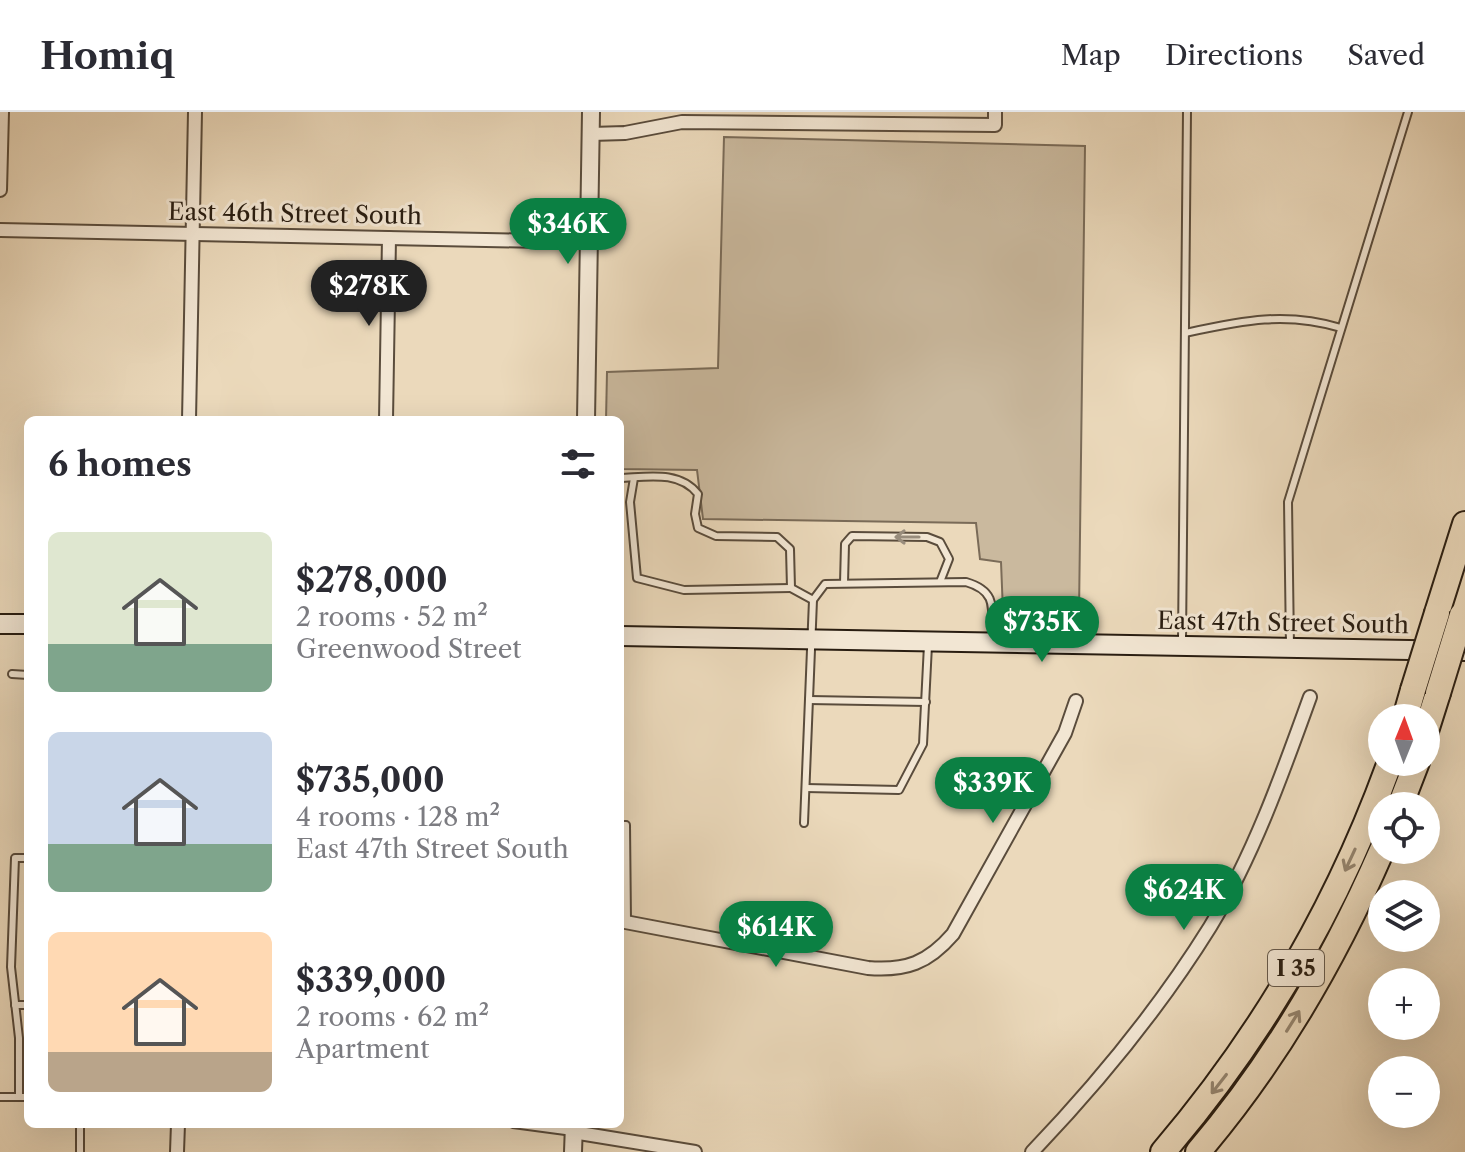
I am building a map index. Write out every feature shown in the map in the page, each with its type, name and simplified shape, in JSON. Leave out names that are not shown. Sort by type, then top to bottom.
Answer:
[{"type":"highway","points":[[1409,704],[1465,524]]},
{"type":"highway","points":[[1435,704],[1464,611]]},
{"type":"highway","name":"I 35","points":[[1163,1152],[1229,1071],[1293,973],[1355,850],[1384,776]]},
{"type":"highway","name":"I 35","points":[[1198,1152],[1246,1092],[1306,1001],[1342,936],[1375,864]]},
{"type":"main road","points":[[0,624],[24,624]]},
{"type":"main road","name":"East 47th Street South","points":[[624,636],[1465,651]]},
{"type":"street","points":[[0,190],[2,112]]},
{"type":"street","points":[[189,416],[195,112]]},
{"type":"street","points":[[586,416],[591,112]]},
{"type":"street","points":[[591,134],[625,133],[715,117],[995,118]]},
{"type":"street","name":"East 46th Street South","points":[[0,230],[588,242]]},
{"type":"street","points":[[386,416],[389,238]]},
{"type":"street","points":[[1032,1152],[1115,1062],[1210,926],[1273,799],[1310,697]]},
{"type":"street","points":[[624,922],[868,968],[905,968],[924,961],[953,934],[1065,733],[1076,701]]},
{"type":"street","points":[[177,1152],[178,1128]]},
{"type":"street","points":[[573,1152],[574,1128],[695,1152]]},
{"type":"lane","points":[[1182,645],[1187,112]]},
{"type":"lane","points":[[1290,647],[1288,502],[1408,112]]},
{"type":"lane","points":[[1185,333],[1245,320],[1291,318],[1306,318],[1341,328]]},
{"type":"lane","points":[[624,478],[668,476],[683,480],[698,494],[695,514],[698,528],[716,536],[777,537],[785,542],[790,549],[791,588]]},
{"type":"lane","points":[[634,478],[630,502],[637,578],[684,590],[791,588],[813,600]]},
{"type":"lane","points":[[844,583],[845,544],[852,536],[927,537],[940,542],[949,559],[940,582]]},
{"type":"lane","points":[[804,823],[813,600],[825,584],[966,582],[984,587],[991,597],[992,642]]},
{"type":"lane","points":[[806,788],[899,790],[923,744],[928,641]]},
{"type":"lane","points":[[12,674],[24,675]]},
{"type":"lane","points":[[809,700],[926,702]]},
{"type":"lane","points":[[624,825],[624,890]]},
{"type":"lane","points":[[19,1097],[11,967],[15,858],[24,858]]},
{"type":"lane","points":[[15,1005],[24,1005]]},
{"type":"lane","points":[[0,1097],[24,1097]]},
{"type":"lane","points":[[80,1128],[80,1152]]},
{"type":"shaded area","points":[[724,137],[1085,146],[1079,613],[1003,612],[1001,562],[980,559],[976,523],[703,519],[697,470],[624,469],[624,416],[606,416],[607,372],[718,368]]}]
